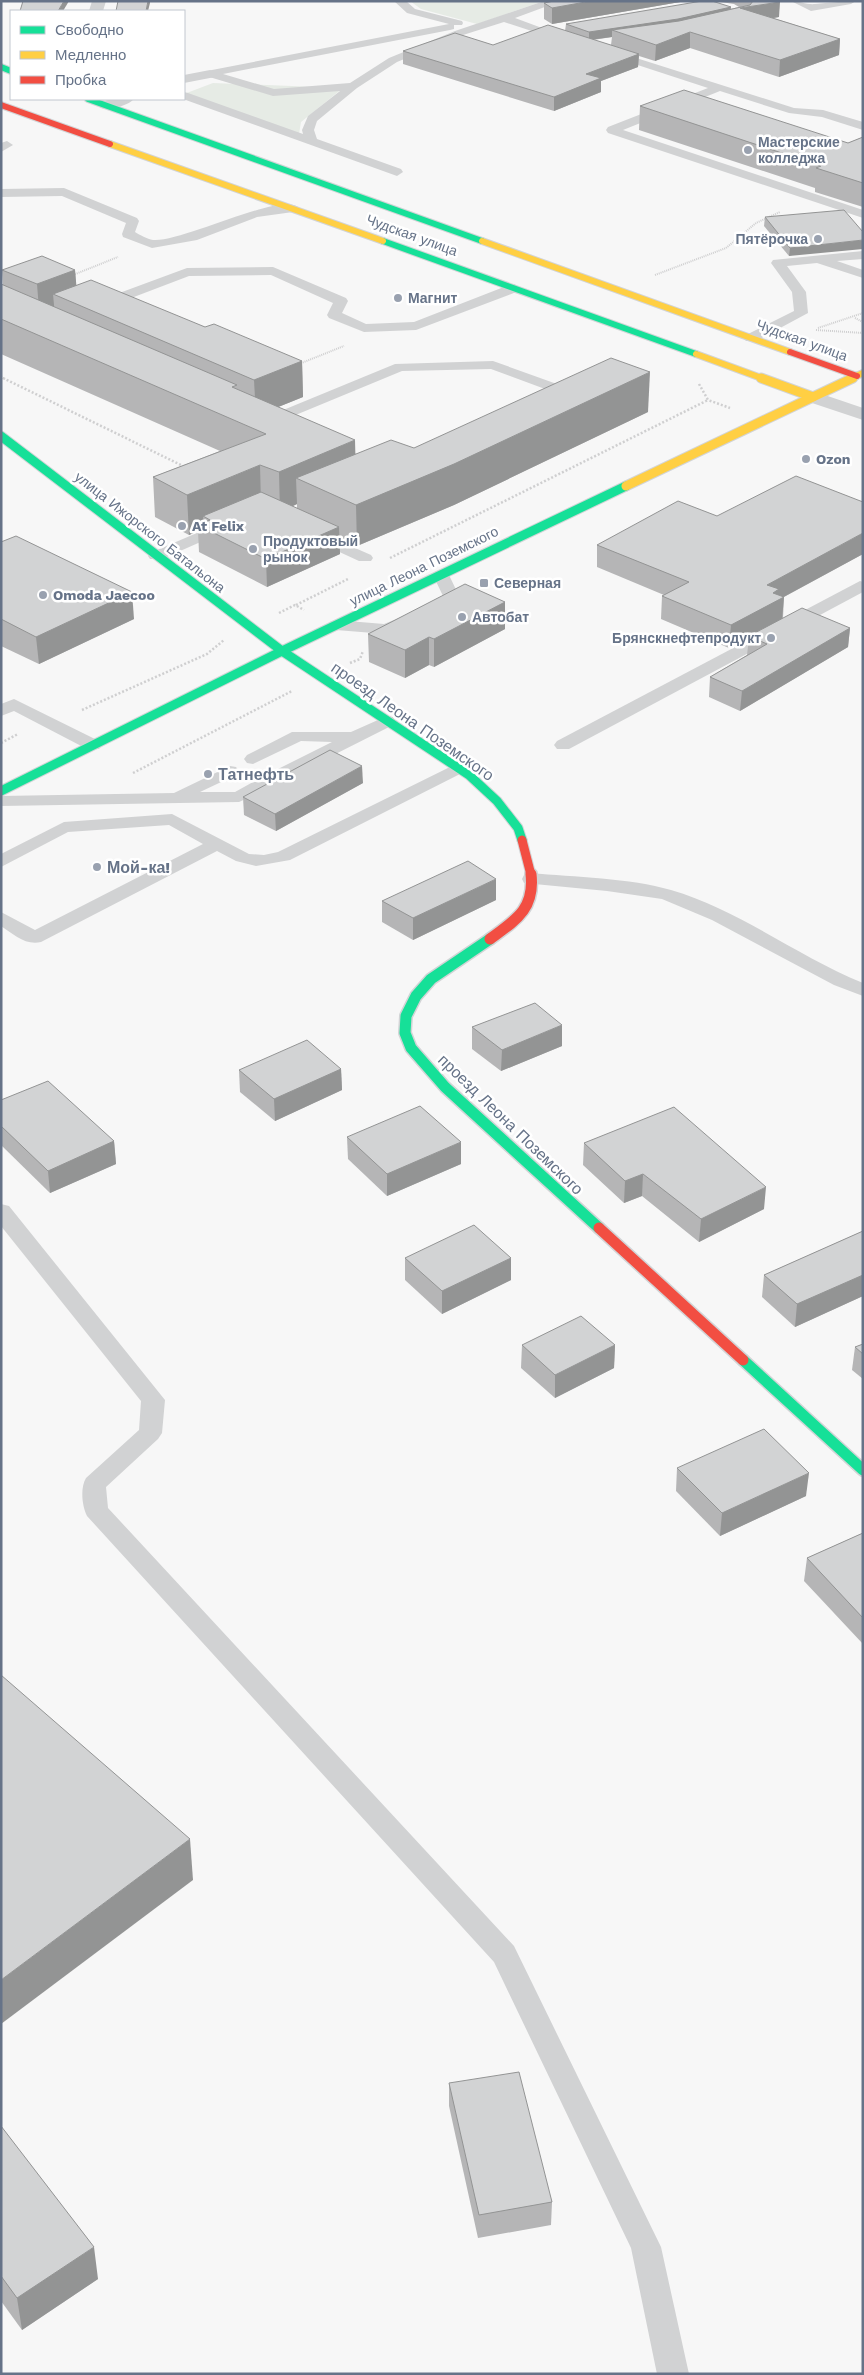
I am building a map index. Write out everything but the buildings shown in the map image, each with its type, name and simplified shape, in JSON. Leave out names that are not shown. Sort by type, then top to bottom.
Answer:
[{"type":"main road","name":"Чудская улица","points":[[91,100],[752,338],[860,374]]},
{"type":"main road","name":"Чудская улица","points":[[1,105],[293,208],[812,397]]},
{"type":"main road","name":"улица Леона Поземского","points":[[1,791],[282,651],[860,374]]},
{"type":"main road","name":"улица Ижорского Батальона","points":[[1,436],[282,651]]},
{"type":"main road","name":"проезд Леона Поземского","points":[[282,651],[458,768],[497,801],[518,828],[526,852],[531,879],[532,899],[518,920],[431,979],[416,996],[406,1016],[405,1033],[411,1048],[445,1088],[863,1470]]},
{"type":"street","points":[[185,79],[210,74]]},
{"type":"street","points":[[106,106],[123,100]]},
{"type":"street","points":[[812,397],[863,414]]},
{"type":"lane","points":[[399,1],[411,10],[475,28]]},
{"type":"lane","points":[[796,1],[811,8],[851,1]]},
{"type":"lane","points":[[312,142],[308,130],[312,120],[353,86],[393,60],[504,18],[559,3]]},
{"type":"lane","points":[[504,18],[577,42]]},
{"type":"lane","points":[[210,74],[463,25]]},
{"type":"lane","points":[[542,31],[571,26]]},
{"type":"lane","points":[[620,57],[639,50]]},
{"type":"lane","points":[[603,51],[793,111],[823,114],[863,126]]},
{"type":"lane","points":[[210,74],[273,93],[353,86]]},
{"type":"lane","points":[[718,88],[612,130],[863,214]]},
{"type":"lane","points":[[185,95],[397,172]]},
{"type":"lane","points":[[1,193],[64,192],[133,221],[128,234],[152,244],[192,237],[254,214],[293,208]]},
{"type":"lane","points":[[752,338],[801,313],[803,300],[794,283],[778,263],[863,255]]},
{"type":"lane","points":[[818,259],[863,274]]},
{"type":"lane","points":[[85,311],[187,272],[273,271],[341,301],[334,315],[364,328],[416,326],[514,288]]},
{"type":"lane","points":[[277,433],[255,423],[400,367],[493,365],[584,398],[566,406]]},
{"type":"lane","points":[[156,556],[235,522]]},
{"type":"lane","points":[[298,527],[365,558]]},
{"type":"lane","points":[[336,625],[386,630],[452,598],[441,575]]},
{"type":"lane","points":[[563,745],[860,586],[863,587]]},
{"type":"lane","points":[[1,711],[14,704],[93,745]]},
{"type":"lane","points":[[282,774],[387,721]]},
{"type":"lane","points":[[253,759],[298,736],[353,737]]},
{"type":"lane","points":[[1,862],[64,827],[172,819],[244,859],[264,863],[284,856],[458,768]]},
{"type":"lane","points":[[176,798],[230,771]]},
{"type":"lane","points":[[1,801],[239,797],[259,786]]},
{"type":"lane","points":[[1,918],[34,938],[217,844]]},
{"type":"lane","points":[[531,879],[607,885],[666,894],[719,916],[841,981],[863,990]]},
{"type":"lane","points":[[1,1211],[153,1400],[150,1434],[94,1484],[96,1510],[504,1954],[646,2247],[673,2374]]},
{"type":"path","points":[[650,277],[726,248],[756,223],[812,197]]},
{"type":"path","points":[[72,275],[152,244]]},
{"type":"path","points":[[811,330],[863,313]]},
{"type":"path","points":[[854,317],[863,322]]},
{"type":"path","points":[[297,364],[389,328]]},
{"type":"path","points":[[1,378],[188,469]]},
{"type":"path","points":[[383,562],[708,400]]},
{"type":"path","points":[[295,605],[352,577]]},
{"type":"path","points":[[1,743],[23,732],[52,724],[207,654],[220,642]]},
{"type":"shaded area","points":[[410,1],[544,1],[477,24],[421,9]]},
{"type":"shaded area","points":[[213,83],[343,88],[301,122],[299,134],[185,94]]},
{"type":"traffic: fast","points":[[1,67],[10,71]]},
{"type":"traffic: fast","points":[[91,100],[482,241]]},
{"type":"traffic: fast","points":[[383,241],[696,354]]},
{"type":"traffic: fast","points":[[1,436],[282,651],[469,775],[497,801],[518,828],[522,840]]},
{"type":"traffic: fast","points":[[1,791],[282,651],[626,486]]},
{"type":"traffic: fast","points":[[490,939],[431,979],[416,996],[406,1016],[405,1033],[411,1048],[445,1087],[599,1228]]},
{"type":"traffic: fast","points":[[743,1360],[863,1470]]},
{"type":"traffic: slow","points":[[110,144],[383,241]]},
{"type":"traffic: slow","points":[[482,241],[790,352]]},
{"type":"traffic: slow","points":[[696,354],[813,397],[863,373]]},
{"type":"traffic: slow","points":[[626,486],[813,397]]},
{"type":"traffic: jam","points":[[1,105],[110,144]]},
{"type":"traffic: jam","points":[[790,352],[857,376]]},
{"type":"traffic: jam","points":[[490,939],[518,917],[526,908],[531,898],[531,875],[522,840]]},
{"type":"traffic: jam","points":[[599,1228],[743,1360]]},
{"type":"place","name":"Мастерские колледжа","points":[[748,150]]},
{"type":"place","name":"Пятёрочка","points":[[818,239]]},
{"type":"place","name":"Магнит","points":[[398,298]]},
{"type":"place","name":"Ozon","points":[[806,459]]},
{"type":"place","name":"At Felix","points":[[182,526]]},
{"type":"place","name":"Продуктовый рынок","points":[[253,549]]},
{"type":"place","name":"Северная","points":[[484,583]]},
{"type":"place","name":"Omoda Jaecoo","points":[[43,595]]},
{"type":"place","name":"Автобат","points":[[462,617]]},
{"type":"place","name":"Брянскнефтепродукт","points":[[771,638]]},
{"type":"place","name":"Татнефть","points":[[208,774]]},
{"type":"place","name":"Мой-ка!","points":[[97,867]]}]
